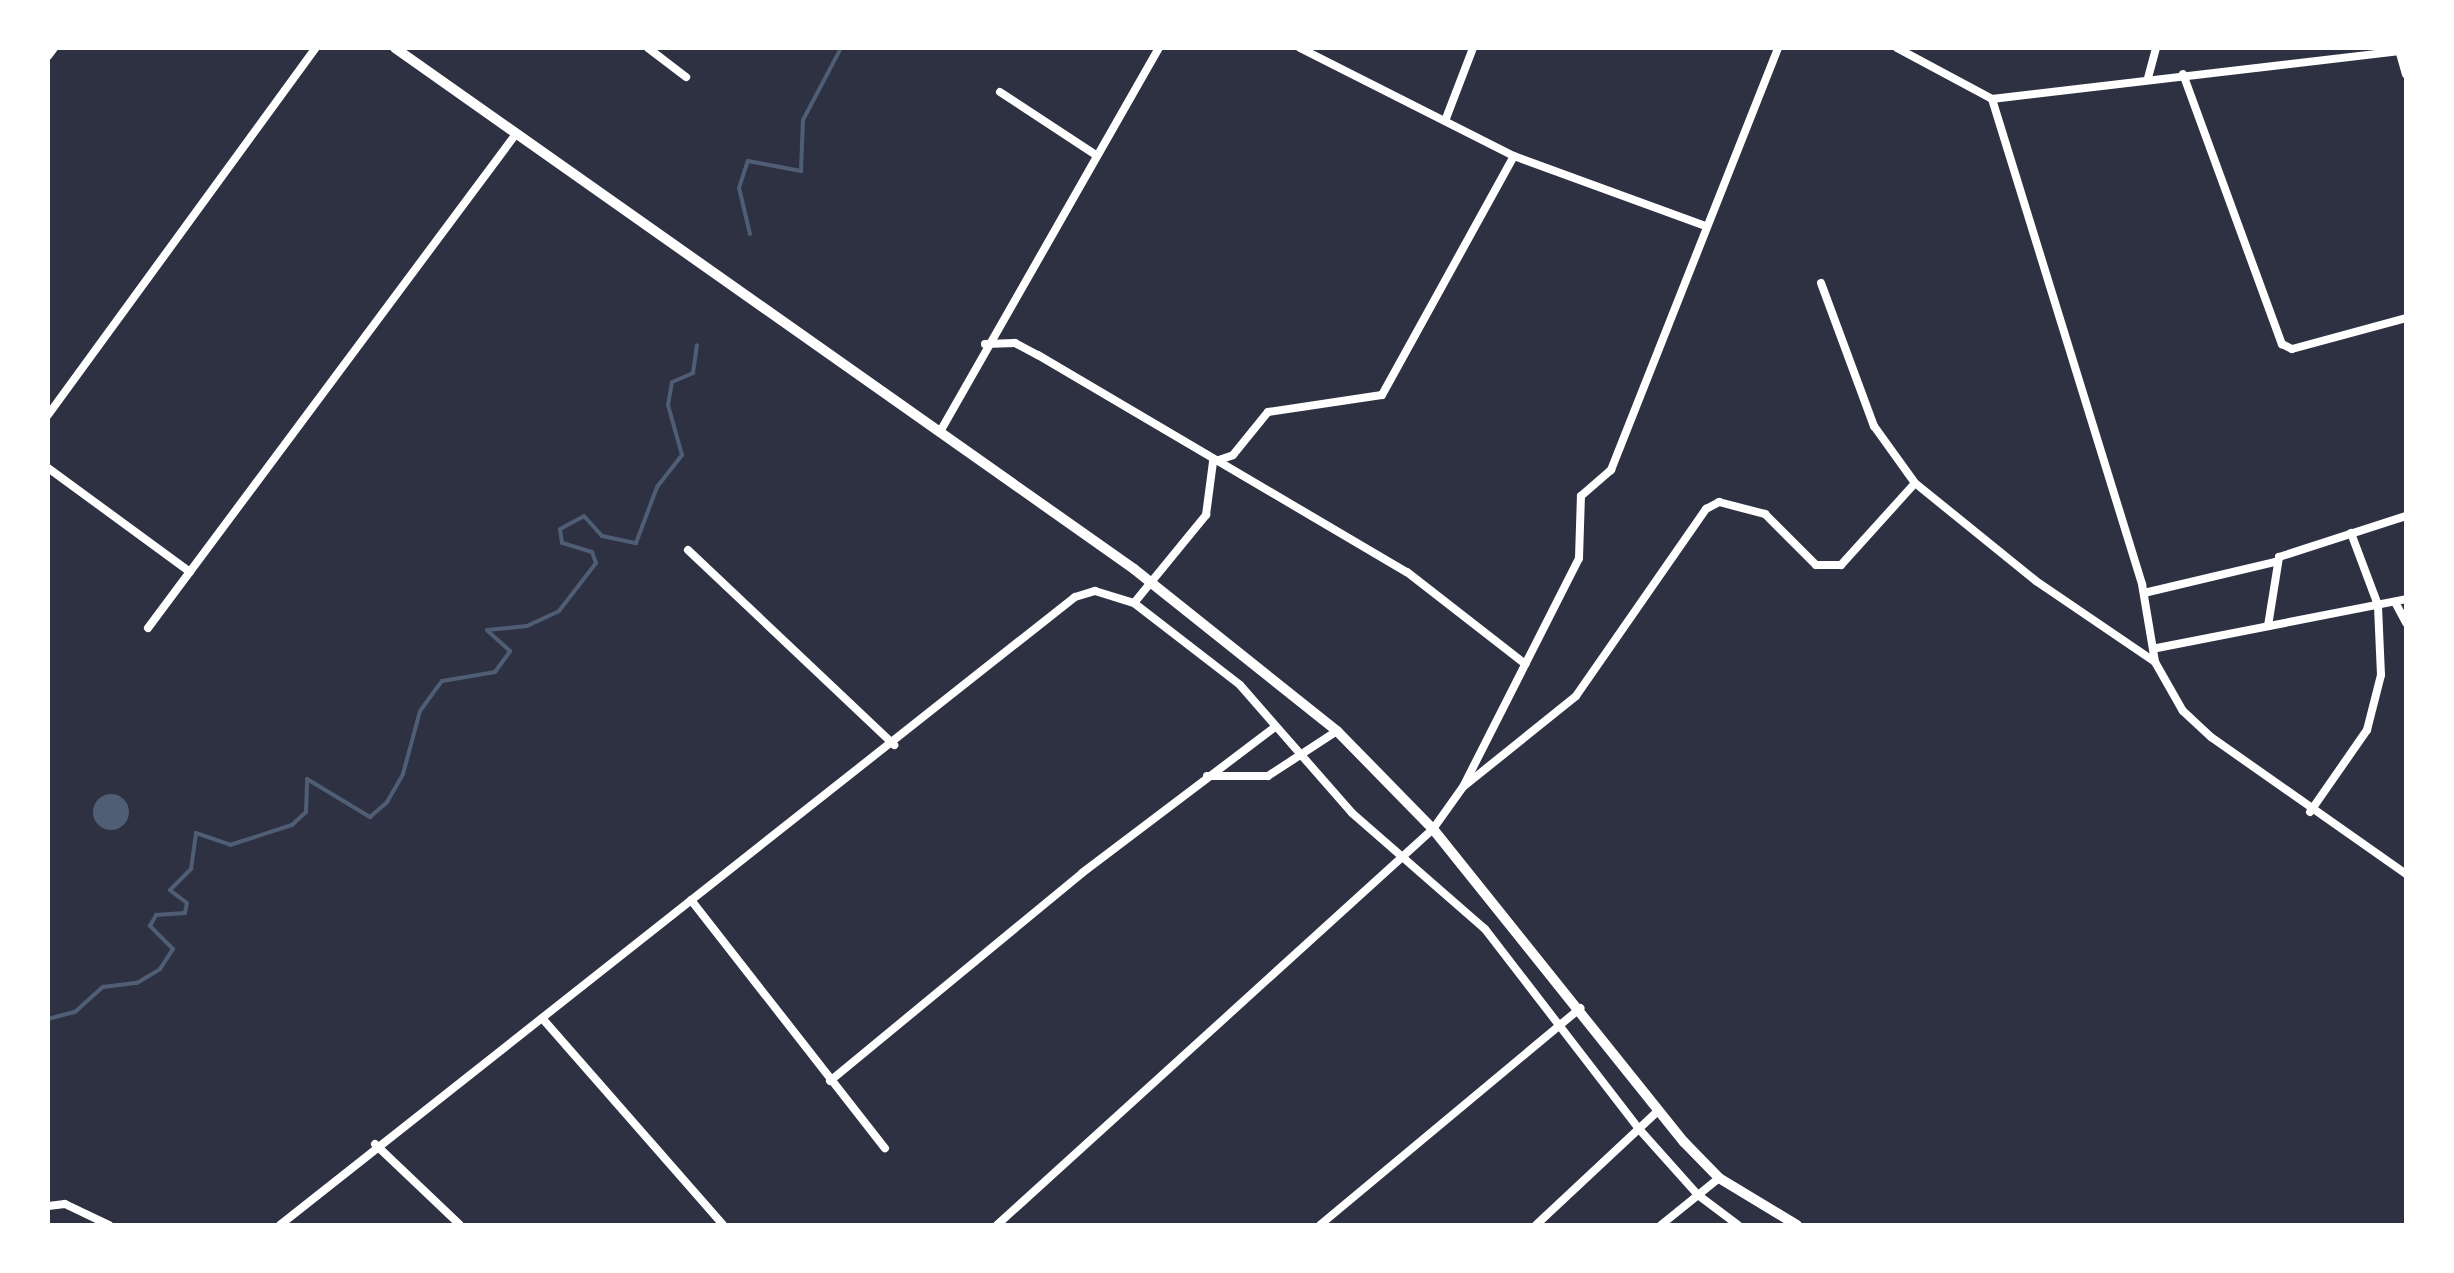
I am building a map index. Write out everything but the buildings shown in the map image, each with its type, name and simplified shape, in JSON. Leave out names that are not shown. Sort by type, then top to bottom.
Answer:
[{"type":"street","points":[[48,56],[54,48]]},
{"type":"street","points":[[48,415],[316,48]]},
{"type":"street","points":[[395,48],[941,430],[1153,583],[1337,731],[1433,829],[1659,1110],[1719,1178],[1797,1225]]},
{"type":"street","points":[[648,48],[686,77]]},
{"type":"street","points":[[941,430],[985,344],[1159,48]]},
{"type":"street","points":[[1300,48],[1514,156],[1703,225]]},
{"type":"street","points":[[1445,121],[1473,48]]},
{"type":"street","points":[[997,1225],[1433,829],[1463,787],[1579,558],[1581,496],[1611,470],[1703,225],[1778,48]]},
{"type":"street","points":[[1897,48],[1992,99],[2379,49],[2402,50],[2406,74]]},
{"type":"street","points":[[2148,78],[2156,48]]},
{"type":"street","points":[[2183,74],[2282,344],[2292,349],[2406,318]]},
{"type":"street","points":[[1000,92],[1096,155]]},
{"type":"street","points":[[1992,99],[2144,593],[2157,648],[2155,662]]},
{"type":"street","points":[[148,628],[516,134]]},
{"type":"street","points":[[1213,462],[1233,455],[1268,412],[1382,395],[1514,156]]},
{"type":"street","points":[[1821,283],[1874,426],[1915,483],[2036,581],[2155,662],[2183,711],[2310,812],[2406,874]]},
{"type":"street","points":[[985,344],[1015,343],[1038,355],[1213,462],[1407,572],[1525,664]]},
{"type":"street","points":[[1134,603],[1206,515],[1213,462]]},
{"type":"street","points":[[48,468],[190,572]]},
{"type":"street","points":[[1463,787],[1576,696],[1706,509],[1732,502],[1765,514],[1816,565],[1841,565],[1915,483]]},
{"type":"street","points":[[2144,593],[2275,562],[2406,516]]},
{"type":"street","points":[[2310,812],[2376,708],[2378,605],[2351,533]]},
{"type":"street","points":[[688,550],[894,745]]},
{"type":"street","points":[[2268,626],[2275,562]]},
{"type":"street","points":[[280,1225],[375,1144],[894,745],[1075,597],[1095,591],[1134,603],[1240,685],[1302,759],[1485,929],[1639,1129],[1698,1195],[1738,1225]]},
{"type":"street","points":[[2157,648],[2406,599]]},
{"type":"street","points":[[2395,602],[2406,623]]},
{"type":"street","points":[[830,1081],[1206,776],[1275,727]]},
{"type":"street","points":[[1206,776],[1254,780],[1302,759],[1337,731]]},
{"type":"street","points":[[691,900],[885,1148]]},
{"type":"street","points":[[1320,1225],[1580,1008]]},
{"type":"street","points":[[542,1018],[723,1225]]},
{"type":"street","points":[[1536,1225],[1659,1110]]},
{"type":"street","points":[[375,1144],[460,1225]]},
{"type":"street","points":[[1661,1225],[1719,1178]]},
{"type":"street","points":[[48,1206],[65,1204],[109,1225]]},
{"type":"water","points":[[111,794],[124,799],[129,812],[124,825],[111,830],[98,825],[93,812],[98,799]]},
{"type":"waterway","points":[[750,234],[739,188],[748,161],[801,171],[803,120],[841,48]]},
{"type":"waterway","points":[[48,1019],[75,1012],[103,987],[137,983],[160,969],[173,949],[150,926],[156,915],[185,913],[187,903],[170,890],[191,869],[196,833],[230,845],[292,825],[306,812],[307,779],[370,817],[387,802],[403,774],[420,711],[442,681],[495,672],[510,651],[487,630],[527,626],[559,611],[596,563],[592,552],[562,543],[560,529],[584,516],[602,536],[636,543],[657,487],[682,455],[668,405],[672,382],[693,373],[697,345]]}]
